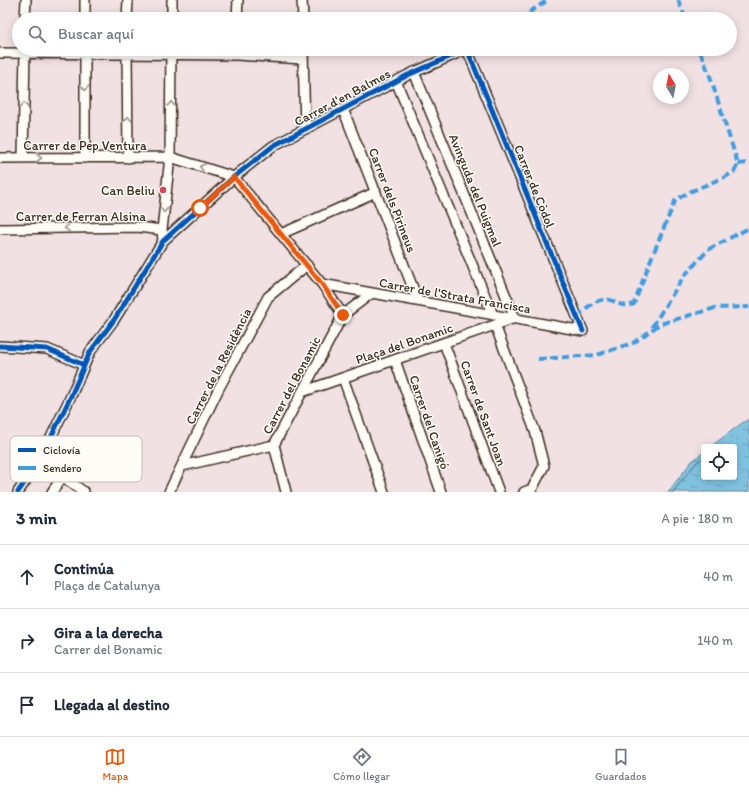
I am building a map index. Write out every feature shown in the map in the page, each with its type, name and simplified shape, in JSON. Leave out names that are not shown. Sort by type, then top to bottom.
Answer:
[{"type":"street","points":[[25,12],[26,0]]},
{"type":"street","points":[[84,0],[85,12]]},
{"type":"street","points":[[127,12],[128,0]]},
{"type":"street","points":[[172,0],[172,12]]},
{"type":"street","points":[[238,0],[238,12]]},
{"type":"street","points":[[302,0],[303,12]]},
{"type":"street","points":[[0,52],[12,52]]},
{"type":"street","points":[[23,158],[25,56]]},
{"type":"street","points":[[85,56],[85,158]]},
{"type":"street","points":[[127,56],[128,158]]},
{"type":"street","points":[[163,241],[162,230],[170,157],[171,56]]},
{"type":"street","points":[[303,56],[305,129]]},
{"type":"street","name":"Carrer d'en Balmes","points":[[51,436],[90,352],[114,320],[163,241],[234,177],[273,146],[396,81],[451,56]]},
{"type":"street","name":"Carrer de Còdol","points":[[470,56],[583,331]]},
{"type":"street","name":"Avinguda del Puigmal","points":[[414,72],[515,318]]},
{"type":"street","points":[[396,81],[493,315]]},
{"type":"street","name":"Carrer dels Pirineus","points":[[344,109],[418,301]]},
{"type":"street","name":"Carrer de Pep Ventura","points":[[0,158],[170,157],[234,177]]},
{"type":"street","points":[[234,177],[307,265],[343,315]]},
{"type":"street","points":[[281,234],[376,192]]},
{"type":"street","name":"Carrer de Ferran Alsina","points":[[0,229],[138,227],[162,230]]},
{"type":"street","name":"Carrer de la Residència","points":[[169,492],[220,388],[268,297],[307,265]]},
{"type":"street","name":"Carrer de l'Strata Francisca","points":[[322,284],[583,331]]},
{"type":"street","name":"Carrer del Bonamic","points":[[286,492],[274,445],[343,315],[372,293]]},
{"type":"street","name":"Plaça del Bonamic","points":[[302,392],[515,318]]},
{"type":"street","points":[[495,325],[535,431],[544,466],[532,489],[524,492]]},
{"type":"street","name":"Carrer de Sant Joan","points":[[444,343],[499,492]]},
{"type":"street","points":[[0,346],[46,349],[84,365]]},
{"type":"street","name":"Carrer del Canigó","points":[[395,360],[441,492]]},
{"type":"street","points":[[343,378],[384,492]]},
{"type":"street","points":[[182,466],[274,445]]},
{"type":"street","name":"Carrer d'en Balmes","points":[[18,492],[25,482]]},
{"type":"street","points":[[52,492],[59,482]]},
{"type":"street","points":[[71,482],[84,492]]},
{"type":"water","points":[[749,419],[749,492],[668,492],[692,461],[701,454],[701,480],[737,480],[737,444],[714,444]]},
{"type":"marked path","points":[[530,12],[548,0]]},
{"type":"marked path","points":[[678,0],[683,12]]},
{"type":"marked path","points":[[577,317],[593,303],[598,301],[608,300],[623,305],[634,304],[675,201],[687,193],[734,172],[738,164],[710,76],[702,56]]},
{"type":"marked path","points":[[738,164],[749,163]]},
{"type":"marked path","points":[[652,327],[684,276],[709,249],[749,228]]},
{"type":"marked path","points":[[538,359],[597,355],[633,343],[660,324],[715,308],[749,307]]},
{"type":"cycle path","points":[[52,436],[90,352],[114,320],[163,241],[234,177],[273,146],[408,75],[451,56]]},
{"type":"cycle path","points":[[470,56],[583,331]]},
{"type":"cycle path","points":[[0,346],[47,349],[84,365]]},
{"type":"cycle path","points":[[18,492],[25,482]]},
{"type":"place","name":"Can Beliu","points":[[163,190]]},
{"type":"route","points":[[200,208],[234,177],[322,284],[343,315]]}]
